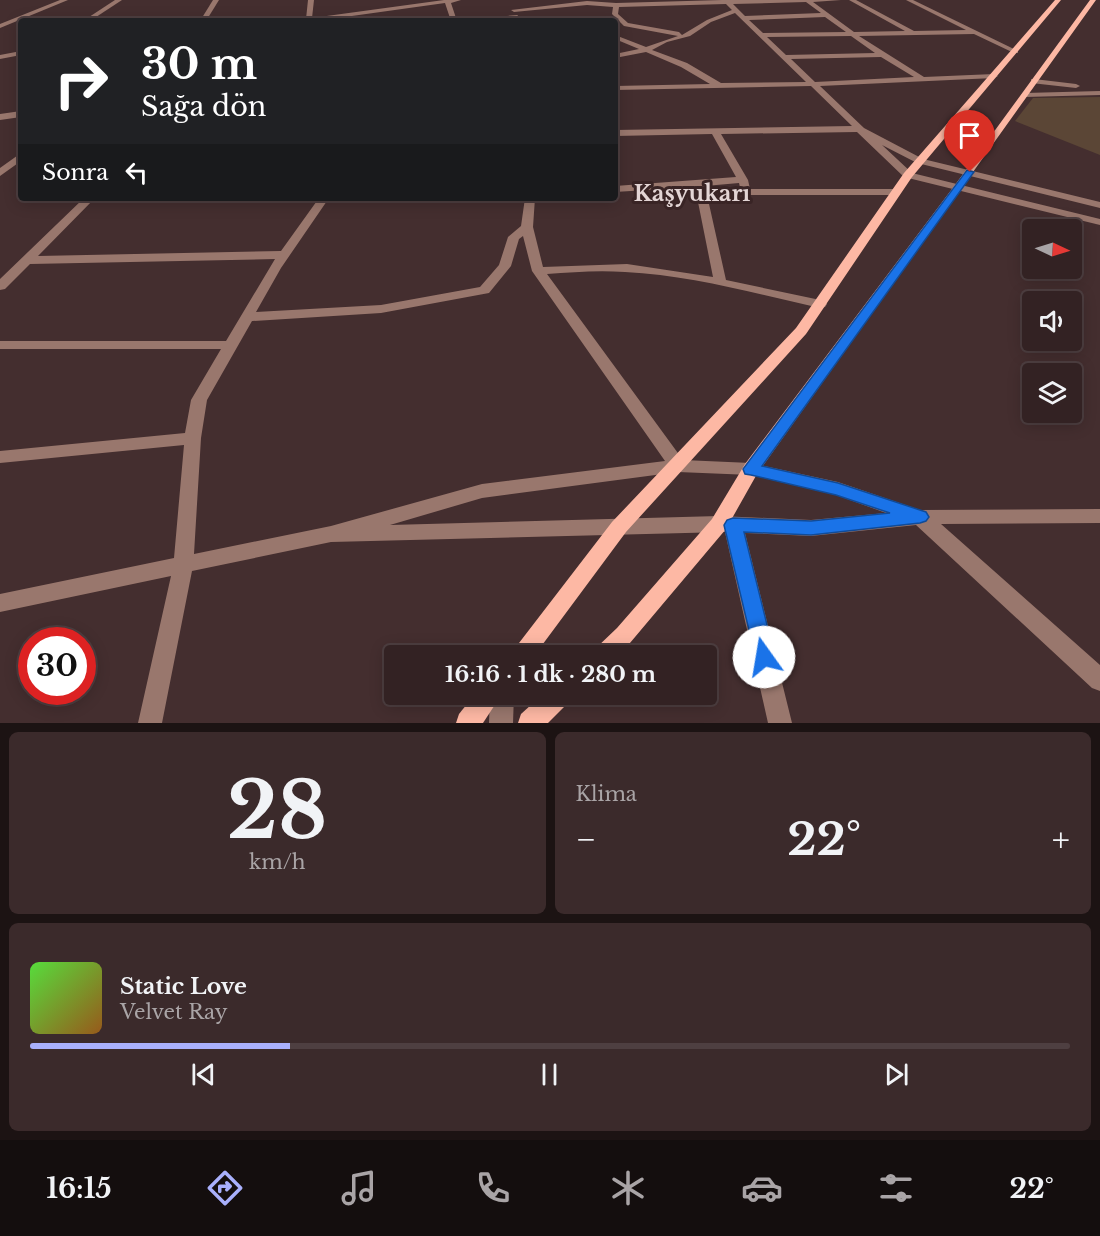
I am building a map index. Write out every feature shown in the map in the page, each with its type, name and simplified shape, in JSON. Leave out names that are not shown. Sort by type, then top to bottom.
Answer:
[{"type":"main road","points":[[528,645],[618,527],[678,466],[801,331],[908,175],[1016,52],[1058,0]]},
{"type":"main road","points":[[615,645],[726,525],[751,469],[970,172],[1093,0]]},
{"type":"main road","points":[[468,723],[482,705]]},
{"type":"main road","points":[[530,723],[549,705]]},
{"type":"street","points":[[20,18],[64,0]]},
{"type":"street","points":[[91,18],[119,0]]},
{"type":"street","points":[[205,18],[216,0]]},
{"type":"street","points":[[307,18],[311,0]]},
{"type":"street","points":[[338,18],[458,0]]},
{"type":"street","points":[[511,0],[515,13],[521,18]]},
{"type":"street","points":[[806,0],[882,55],[922,79]]},
{"type":"street","points":[[487,18],[587,3],[616,5],[838,0]]},
{"type":"street","points":[[852,0],[914,33]]},
{"type":"street","points":[[909,0],[1016,52]]},
{"type":"street","points":[[448,1],[453,18]]},
{"type":"street","points":[[727,2],[908,175],[1100,222]]},
{"type":"street","points":[[616,5],[615,14],[626,25]]},
{"type":"street","points":[[618,55],[646,50],[664,40],[688,35],[710,21],[736,10]]},
{"type":"street","points":[[744,18],[828,15]]},
{"type":"street","points":[[18,19],[0,26],[18,25]]},
{"type":"street","points":[[618,26],[626,25],[688,35]]},
{"type":"street","points":[[763,35],[976,32]]},
{"type":"street","points":[[618,38],[684,65],[718,85]]},
{"type":"street","points":[[0,57],[18,54]]},
{"type":"street","points":[[786,57],[882,55]]},
{"type":"street","points":[[618,88],[813,84],[994,76]]},
{"type":"street","points":[[1034,81],[1100,91]]},
{"type":"street","points":[[1025,96],[1100,91]]},
{"type":"street","points":[[0,117],[18,114]]},
{"type":"street","points":[[618,133],[858,129],[920,160],[1100,205]]},
{"type":"street","points":[[714,130],[743,180],[747,192],[896,192]]},
{"type":"street","points":[[0,173],[18,158]]},
{"type":"street","points":[[618,189],[743,180]]},
{"type":"street","points":[[699,182],[720,282]]},
{"type":"street","points":[[1074,197],[1100,196]]},
{"type":"street","points":[[0,286],[87,201]]},
{"type":"street","points":[[150,723],[183,566],[199,400],[283,255],[322,201]]},
{"type":"street","points":[[531,201],[527,226],[538,271],[678,466]]},
{"type":"street","points":[[246,317],[381,309],[484,290],[505,266],[514,237],[527,226]]},
{"type":"street","points":[[26,260],[283,255]]},
{"type":"street","points":[[538,271],[583,268],[638,269],[720,282],[820,304]]},
{"type":"street","points":[[0,345],[231,345]]},
{"type":"street","points":[[0,457],[194,438]]},
{"type":"street","points":[[0,603],[330,534],[482,491],[678,466],[751,469],[838,489],[920,517],[1100,680]]},
{"type":"street","points":[[330,534],[726,525],[811,528],[920,517],[1100,516]]},
{"type":"street","points":[[726,525],[780,723]]},
{"type":"street","points":[[501,723],[502,705]]},
{"type":"shaded area","points":[[1100,97],[1100,155],[1015,121],[1033,98]]},
{"type":"district","name":"Kaşyukarı","points":[[692,193]]},
{"type":"route","points":[[764,657],[733,525],[811,528],[920,517],[838,489],[751,469],[970,172]]}]
